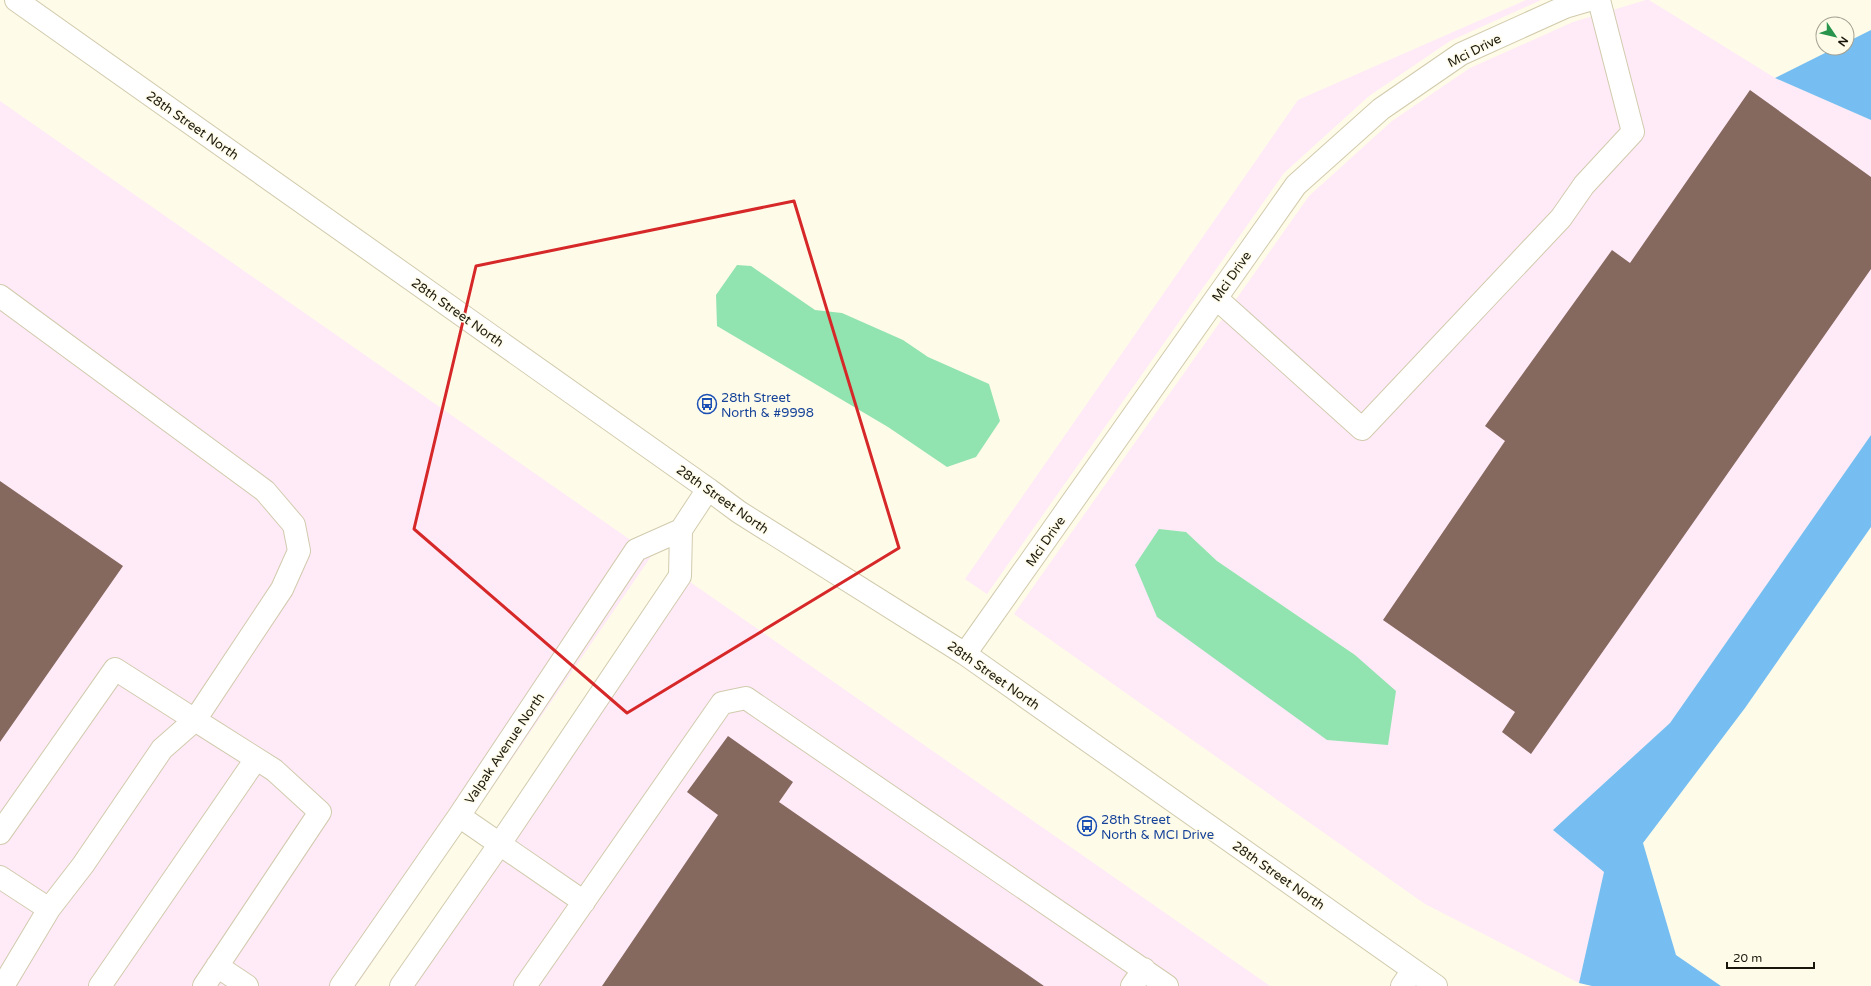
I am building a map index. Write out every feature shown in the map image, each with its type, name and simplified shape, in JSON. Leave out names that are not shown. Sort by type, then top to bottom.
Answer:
[{"type":"street","name":"28th Street North","points":[[16,0],[739,512],[965,654],[1408,978],[1436,986]]},
{"type":"street","name":"Mci Drive","points":[[965,654],[1296,185],[1381,108],[1461,54],[1565,7],[1589,0]]},
{"type":"street","points":[[1216,298],[1362,429],[1561,218],[1584,185],[1633,132],[1599,0]]},
{"type":"street","points":[[0,296],[265,491],[294,525],[299,551],[282,589],[195,720],[162,749],[83,865],[49,909],[2,986]]},
{"type":"street","points":[[401,986],[499,845],[680,576],[681,530],[708,489]]},
{"type":"street","name":"Valpak Avenue North","points":[[341,986],[459,816],[636,550],[681,530]]},
{"type":"street","points":[[0,833],[115,669],[274,770],[320,812],[204,986]]},
{"type":"street","points":[[525,986],[722,703],[746,698],[1138,978],[1167,986]]},
{"type":"street","points":[[100,986],[256,758]]},
{"type":"street","points":[[459,816],[499,845],[584,902]]},
{"type":"street","points":[[0,877],[49,909]]},
{"type":"street","points":[[217,966],[247,986]]},
{"type":"highlighted area","points":[[794,201],[899,548],[627,713],[414,529],[476,266]]},
{"type":"shaded area","points":[[1526,0],[1541,0],[1450,41],[1369,96],[1284,173],[987,594],[965,579],[1298,100]]},
{"type":"shaded area","points":[[1649,0],[1775,78],[1871,120],[1871,435],[1670,723],[1553,830],[1604,872],[1579,983],[1425,904],[1014,614],[1309,196],[1392,121],[1470,68],[1573,22]],"holes":[[[1158,529],[1186,532],[1217,561],[1355,655]]]},
{"type":"shaded area","points":[[0,101],[652,555],[356,986],[0,986]]},
{"type":"shaded area","points":[[680,575],[1270,986],[398,986]]},
{"type":"green space","points":[[737,265],[751,266],[815,310],[842,313],[903,340],[928,357],[989,384],[1000,421],[976,457],[947,467],[888,427],[717,326],[716,295]]},
{"type":"green space","points":[[1159,529],[1186,532],[1217,561],[1355,655],[1396,691],[1388,745],[1327,740],[1157,617],[1135,565]]},
{"type":"water","points":[[1871,30],[1871,120],[1775,78],[1819,56],[1855,56],[1855,38]]},
{"type":"water","points":[[1871,435],[1871,527],[1745,708],[1643,843],[1676,955],[1721,986],[1592,986],[1579,983],[1604,872],[1553,830],[1670,723]]},
{"type":"building","points":[[1750,90],[1871,177],[1871,269],[1531,754],[1502,732],[1515,712],[1383,620],[1505,441],[1485,426],[1612,250],[1630,263]]},
{"type":"building","points":[[0,481],[123,566],[0,742]]},
{"type":"building","points":[[728,736],[793,782],[779,802],[1044,986],[602,986],[718,815],[687,792]]},
{"type":"place","name":"28th Street North & #9998","points":[[707,404]]},
{"type":"place","name":"28th Street North & MCI Drive","points":[[1087,826]]}]
